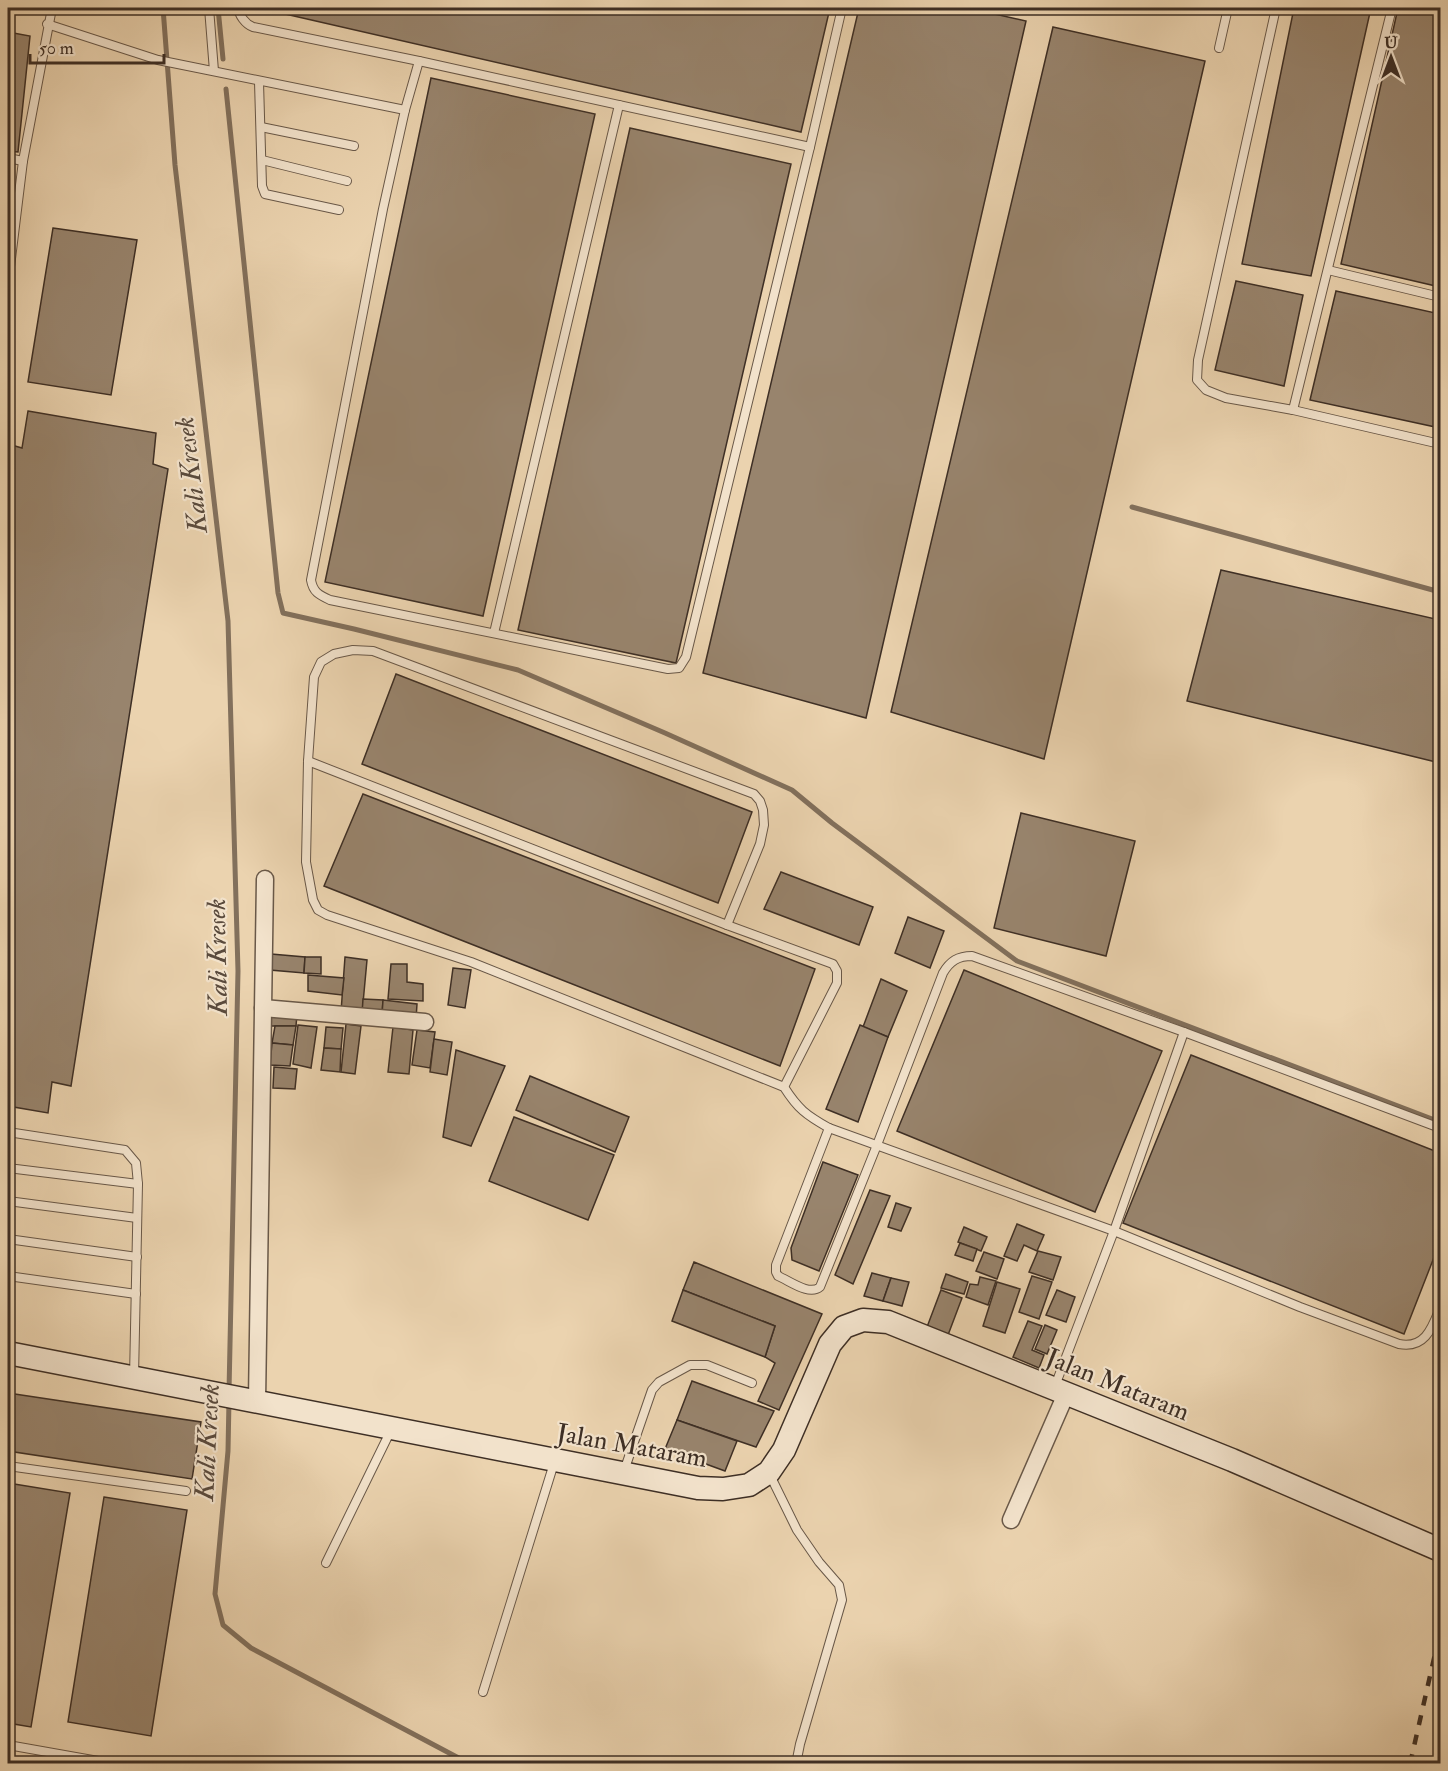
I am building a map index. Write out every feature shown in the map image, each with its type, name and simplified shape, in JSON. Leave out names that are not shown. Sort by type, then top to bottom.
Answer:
[{"type":"main road","name":"Jalan Mataram","points":[[8,1353],[698,1488],[723,1489],[749,1485],[768,1473],[784,1450],[830,1344],[844,1327],[863,1320],[888,1322],[1232,1460],[1440,1550]]},
{"type":"street","points":[[254,1401],[265,879]]},
{"type":"street","points":[[263,1008],[425,1022]]},
{"type":"street","points":[[1011,1520],[1060,1392]]},
{"type":"lane","points":[[8,283],[9,255],[23,161],[51,8]]},
{"type":"lane","points":[[209,8],[214,72]]},
{"type":"lane","points":[[238,8],[245,22],[253,27],[810,147]]},
{"type":"lane","points":[[419,61],[405,110],[383,209],[311,580],[315,592],[330,600],[668,669],[679,668],[686,657],[842,8]]},
{"type":"lane","points":[[1219,48],[1228,8]]},
{"type":"lane","points":[[1276,8],[1201,348],[1197,380],[1206,390],[1226,398],[1293,410],[1440,444]]},
{"type":"lane","points":[[1293,410],[1392,8]]},
{"type":"lane","points":[[47,24],[158,60],[405,110]]},
{"type":"lane","points":[[259,82],[262,186],[265,194],[339,210]]},
{"type":"lane","points":[[494,633],[619,105]]},
{"type":"lane","points":[[261,127],[354,146]]},
{"type":"lane","points":[[8,158],[23,161]]},
{"type":"lane","points":[[262,160],[346,181]]},
{"type":"lane","points":[[1328,270],[1440,297]]},
{"type":"lane","points":[[727,925],[760,844],[764,825],[763,810],[754,794],[373,651],[353,650],[334,654],[321,662],[314,677],[308,761],[306,862],[313,900],[318,910],[347,922],[471,962],[784,1087],[801,1110],[829,1128],[1114,1231],[1300,1307],[1399,1344],[1413,1345],[1425,1337],[1433,1328],[1440,1308]]},
{"type":"lane","points":[[308,761],[727,925],[833,964],[837,971],[837,982],[784,1087]]},
{"type":"lane","points":[[829,1128],[776,1265],[778,1276],[809,1290],[816,1290],[820,1287],[942,973],[954,959],[964,956],[972,956],[1184,1032],[1440,1128]]},
{"type":"lane","points":[[1060,1392],[1184,1032]]},
{"type":"lane","points":[[8,1131],[125,1150],[136,1164],[138,1184],[134,1377]]},
{"type":"lane","points":[[8,1168],[138,1184]]},
{"type":"lane","points":[[8,1201],[137,1218]]},
{"type":"lane","points":[[8,1239],[136,1257]]},
{"type":"lane","points":[[8,1276],[136,1294]]},
{"type":"lane","points":[[624,1473],[652,1390],[659,1382],[690,1365],[707,1365],[752,1383]]},
{"type":"lane","points":[[326,1563],[392,1427]]},
{"type":"lane","points":[[483,1692],[555,1460]]},
{"type":"lane","points":[[8,1466],[186,1491]]},
{"type":"lane","points":[[768,1473],[797,1530],[819,1562],[839,1585],[842,1600],[796,1764]]},
{"type":"lane","points":[[8,1745],[115,1764]]},
{"type":"building","points":[[259,8],[830,8],[801,132]]},
{"type":"building","points":[[859,8],[968,8],[1026,21],[866,718],[703,673]]},
{"type":"building","points":[[1294,8],[1371,8],[1311,276],[1242,264]]},
{"type":"building","points":[[1398,8],[1440,8],[1440,287],[1341,264]]},
{"type":"building","points":[[1053,27],[1205,61],[1044,759],[891,712]]},
{"type":"building","points":[[8,32],[30,36],[18,152],[8,151]]},
{"type":"building","points":[[431,78],[595,114],[483,616],[325,582]]},
{"type":"building","points":[[630,128],[791,164],[676,663],[518,630]]},
{"type":"building","points":[[53,228],[137,240],[111,395],[28,382]]},
{"type":"building","points":[[1236,281],[1303,295],[1284,386],[1215,370]]},
{"type":"building","points":[[1336,291],[1440,314],[1440,428],[1310,400]]},
{"type":"building","points":[[28,411],[156,433],[153,464],[168,469],[71,1086],[52,1082],[48,1113],[8,1106],[8,444],[22,448]]},
{"type":"building","points":[[1221,570],[1440,620],[1440,763],[1187,701]]},
{"type":"building","points":[[396,674],[752,812],[718,903],[362,764]]},
{"type":"building","points":[[363,794],[815,969],[780,1066],[324,886]]},
{"type":"building","points":[[1021,813],[1135,841],[1106,956],[994,928]]},
{"type":"building","points":[[781,872],[873,907],[859,945],[764,909]]},
{"type":"building","points":[[908,917],[944,931],[930,968],[895,953]]},
{"type":"building","points":[[271,954],[305,957],[304,973],[270,970]]},
{"type":"building","points":[[305,957],[321,957],[321,974],[304,973]]},
{"type":"building","points":[[345,957],[367,960],[362,1014],[341,1012]]},
{"type":"building","points":[[391,964],[407,964],[407,982],[423,984],[423,1001],[388,999]]},
{"type":"building","points":[[453,968],[471,970],[465,1008],[448,1005]]},
{"type":"building","points":[[964,970],[1162,1051],[1095,1212],[897,1131]]},
{"type":"building","points":[[308,975],[344,978],[342,995],[308,991]]},
{"type":"building","points":[[881,979],[907,991],[888,1037],[863,1027]]},
{"type":"building","points":[[363,999],[383,1000],[382,1015],[362,1014]]},
{"type":"building","points":[[383,1000],[417,1004],[416,1019],[382,1015]]},
{"type":"building","points":[[272,1012],[297,1014],[296,1026],[270,1026]]},
{"type":"building","points":[[346,1024],[361,1026],[355,1074],[341,1072]]},
{"type":"building","points":[[298,1025],[317,1027],[311,1068],[293,1064]]},
{"type":"building","points":[[860,1025],[888,1037],[858,1122],[826,1109]]},
{"type":"building","points":[[275,1026],[296,1026],[293,1045],[272,1043]]},
{"type":"building","points":[[326,1027],[343,1028],[341,1049],[324,1048]]},
{"type":"building","points":[[393,1027],[413,1030],[409,1074],[388,1072]]},
{"type":"building","points":[[417,1030],[435,1032],[430,1068],[412,1065]]},
{"type":"building","points":[[434,1039],[452,1042],[447,1075],[430,1072]]},
{"type":"building","points":[[272,1043],[293,1045],[290,1066],[270,1065]]},
{"type":"building","points":[[324,1048],[341,1049],[340,1072],[321,1070]]},
{"type":"building","points":[[456,1050],[505,1066],[471,1146],[443,1137]]},
{"type":"building","points":[[1191,1055],[1440,1153],[1440,1242],[1404,1334],[1123,1223]]},
{"type":"building","points":[[274,1067],[297,1069],[295,1089],[273,1088]]},
{"type":"building","points":[[530,1076],[629,1117],[615,1152],[516,1110]]},
{"type":"building","points":[[514,1117],[614,1155],[588,1220],[489,1181]]},
{"type":"building","points":[[823,1162],[858,1175],[819,1271],[792,1260],[791,1248]]},
{"type":"building","points":[[870,1190],[890,1196],[853,1284],[835,1275]]},
{"type":"building","points":[[896,1203],[911,1208],[901,1231],[888,1227]]},
{"type":"building","points":[[1017,1224],[1044,1235],[1037,1251],[1024,1245],[1017,1261],[1004,1256]]},
{"type":"building","points":[[964,1227],[987,1237],[981,1251],[958,1242]]},
{"type":"building","points":[[960,1243],[977,1249],[973,1261],[955,1255]]},
{"type":"building","points":[[1038,1251],[1061,1257],[1053,1280],[1029,1272]]},
{"type":"building","points":[[984,1252],[1004,1259],[997,1279],[976,1271]]},
{"type":"building","points":[[694,1262],[822,1314],[779,1410],[758,1401],[775,1363],[765,1357],[775,1326],[683,1290]]},
{"type":"building","points":[[872,1273],[891,1278],[883,1301],[864,1296]]},
{"type":"building","points":[[946,1274],[968,1282],[964,1294],[941,1288]]},
{"type":"building","points":[[1032,1276],[1052,1282],[1039,1319],[1019,1312]]},
{"type":"building","points":[[980,1277],[996,1281],[988,1305],[966,1297],[970,1284],[978,1285]]},
{"type":"building","points":[[891,1278],[909,1282],[902,1306],[883,1301]]},
{"type":"building","points":[[997,1282],[1020,1289],[1005,1333],[983,1326]]},
{"type":"building","points":[[683,1290],[775,1326],[765,1357],[672,1321]]},
{"type":"building","points":[[941,1290],[962,1298],[948,1335],[927,1327]]},
{"type":"building","points":[[1057,1290],[1075,1297],[1066,1322],[1046,1315]]},
{"type":"building","points":[[1028,1321],[1042,1326],[1032,1350],[1044,1355],[1039,1368],[1013,1357]]},
{"type":"building","points":[[1045,1325],[1057,1330],[1047,1354],[1035,1349]]},
{"type":"building","points":[[692,1381],[774,1411],[756,1447],[677,1420]]},
{"type":"building","points":[[8,1393],[201,1422],[192,1479],[8,1451]]},
{"type":"building","points":[[677,1420],[737,1441],[725,1471],[665,1449]]},
{"type":"building","points":[[8,1483],[70,1493],[31,1727],[8,1723]]},
{"type":"building","points":[[104,1497],[187,1510],[151,1736],[68,1722]]},
{"type":"waterway","name":"Kali Kresek","points":[[163,8],[175,165],[228,621],[238,971],[229,1391]]},
{"type":"waterway","points":[[218,8],[223,59]]},
{"type":"waterway","points":[[226,89],[278,593],[283,613],[518,670],[665,733],[792,790],[832,823],[1017,961],[1440,1122]]},
{"type":"waterway","points":[[1132,507],[1440,592]]},
{"type":"waterway","name":"Kali Kresek","points":[[229,1400],[228,1451],[215,1594],[223,1625],[251,1648],[470,1764]]},
{"type":"railway","points":[[1410,1764],[1440,1632]]}]
